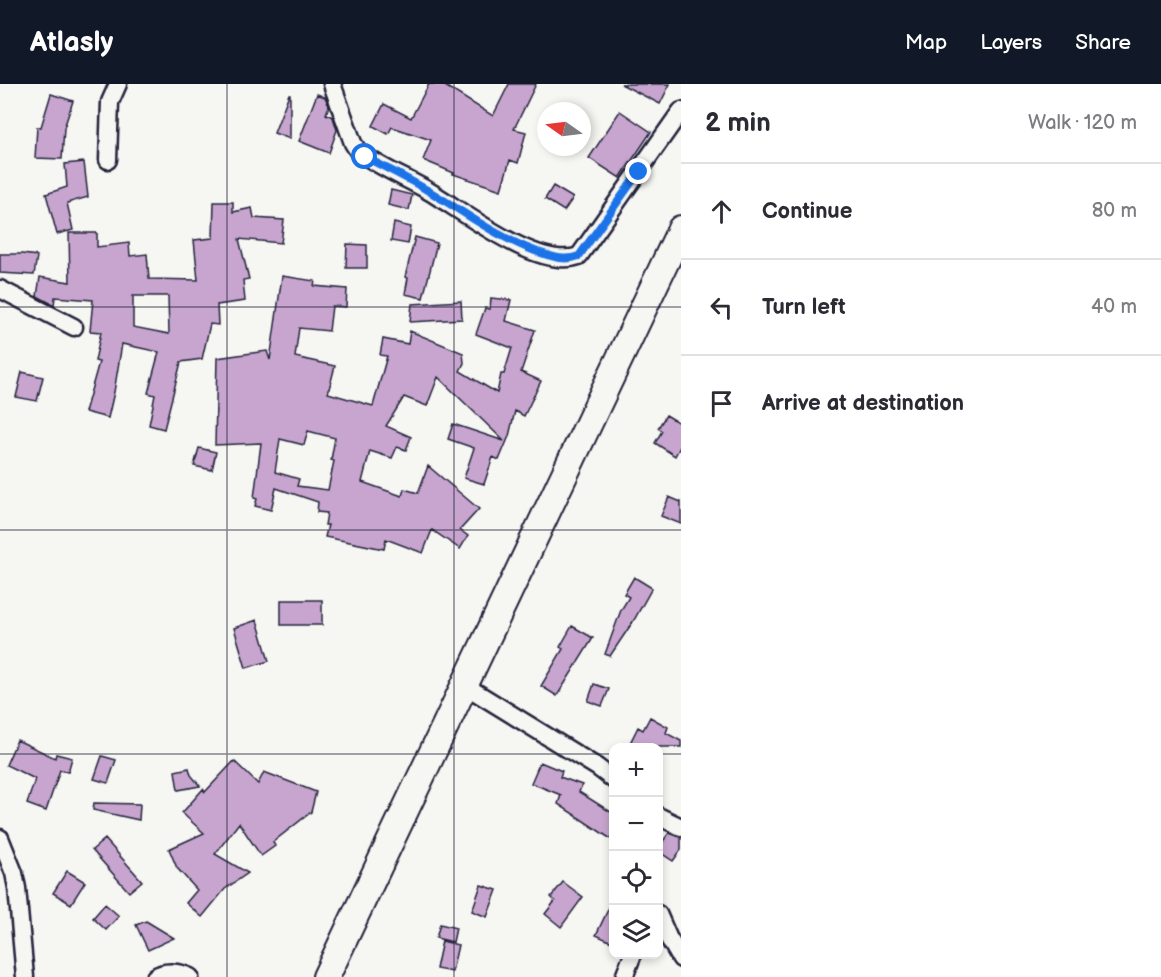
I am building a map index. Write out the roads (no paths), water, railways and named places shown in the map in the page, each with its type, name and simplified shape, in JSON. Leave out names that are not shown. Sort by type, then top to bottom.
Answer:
[{"type":"main road","points":[[326,977],[681,229]]},
{"type":"street","points":[[108,160],[110,102],[118,84]]},
{"type":"street","points":[[332,84],[353,144],[358,152],[428,190],[487,229],[512,242],[560,260],[569,260],[579,256],[681,111]]},
{"type":"street","points":[[0,289],[74,327]]},
{"type":"street","points":[[464,685],[609,776]]},
{"type":"street","points":[[663,818],[681,826]]},
{"type":"street","points":[[0,838],[14,873],[17,888],[25,977]]},
{"type":"street","points":[[663,926],[681,959]]},
{"type":"street","points":[[624,977],[631,959]]},
{"type":"street","points":[[155,977],[158,974],[172,972],[190,977]]}]
